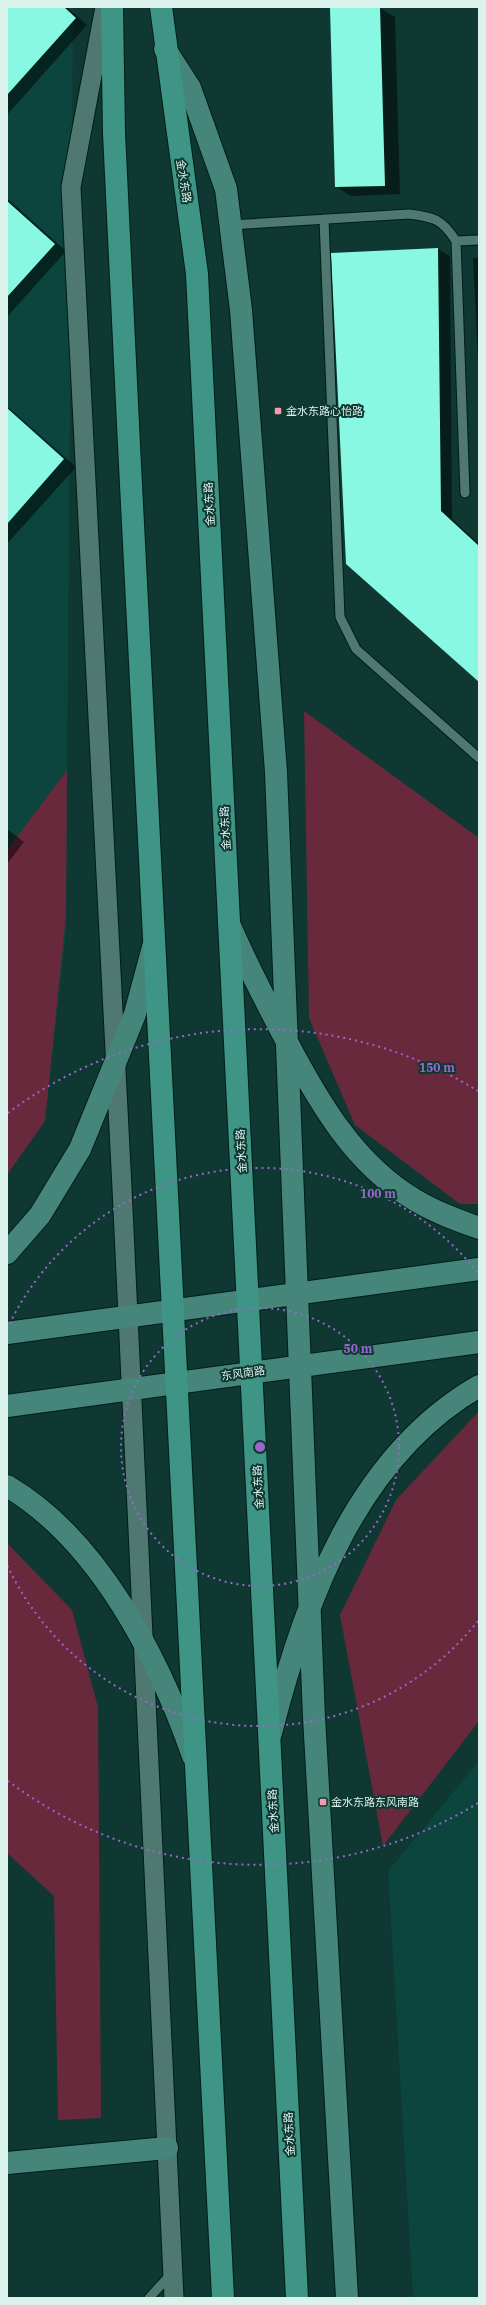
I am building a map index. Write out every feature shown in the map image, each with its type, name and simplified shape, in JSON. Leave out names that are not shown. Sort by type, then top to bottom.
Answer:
[{"type":"main road","points":[[112,7],[111,49],[114,141],[222,2298]]},
{"type":"main road","name":"金水东路","points":[[160,7],[197,274],[297,2298]]},
{"type":"main road","points":[[165,49],[190,88],[226,189],[241,310],[276,772],[309,1613],[347,2298]]},
{"type":"main road","points":[[230,926],[258,987],[306,1079],[337,1127],[358,1152],[388,1180],[414,1200],[444,1215],[476,1226]]},
{"type":"main road","points":[[7,1253],[40,1215],[80,1149],[135,1014],[154,942]]},
{"type":"main road","points":[[7,1332],[479,1269]]},
{"type":"main road","name":"东风南路","points":[[7,1406],[300,1365],[479,1342]]},
{"type":"main road","points":[[270,1738],[284,1683],[309,1613],[335,1548],[353,1514],[373,1484],[395,1456],[432,1419],[453,1401],[479,1386]]},
{"type":"main road","points":[[7,1486],[21,1494],[54,1521],[102,1575],[127,1611],[179,1715],[194,1760]]},
{"type":"main road","points":[[7,2163],[167,2148]]},
{"type":"street","points":[[105,7],[71,187],[116,1060],[174,2298]]},
{"type":"street","points":[[425,1349],[479,1348]]},
{"type":"lane","points":[[230,225],[409,214],[428,216],[439,221],[456,241],[464,493]]},
{"type":"lane","points":[[324,219],[340,617],[356,649],[479,758]]},
{"type":"lane","points":[[456,241],[479,240]]},
{"type":"lane","points":[[149,2298],[173,2272]]},
{"type":"shaded area","points":[[7,7],[73,7],[66,932],[45,1121],[7,1174]]},
{"type":"shaded area","points":[[304,711],[479,838],[479,1204],[460,1204],[355,1125],[309,1018]]},
{"type":"shaded area","points":[[67,770],[66,915],[45,1121],[7,1175],[7,850]]},
{"type":"shaded area","points":[[479,1411],[479,1721],[383,1846],[340,1615],[396,1500]]},
{"type":"shaded area","points":[[7,1543],[72,1610],[98,1707],[101,2118],[58,2120],[54,1896],[7,1853]]},
{"type":"shaded area","points":[[479,1761],[479,2298],[413,2298],[388,1871]]},
{"type":"building","points":[[7,7],[64,7],[76,18],[7,95]]},
{"type":"building","points":[[380,7],[385,186],[335,187],[330,8]]},
{"type":"building","points":[[7,201],[55,244],[7,297]]},
{"type":"building","points":[[438,248],[441,511],[479,546],[479,682],[346,564],[331,253]]},
{"type":"building","points":[[7,408],[64,459],[7,524]]},
{"type":"place","name":"金水东路心怡路","points":[[278,411]]},
{"type":"place","name":"金水东路东风南路","points":[[323,1802]]}]
